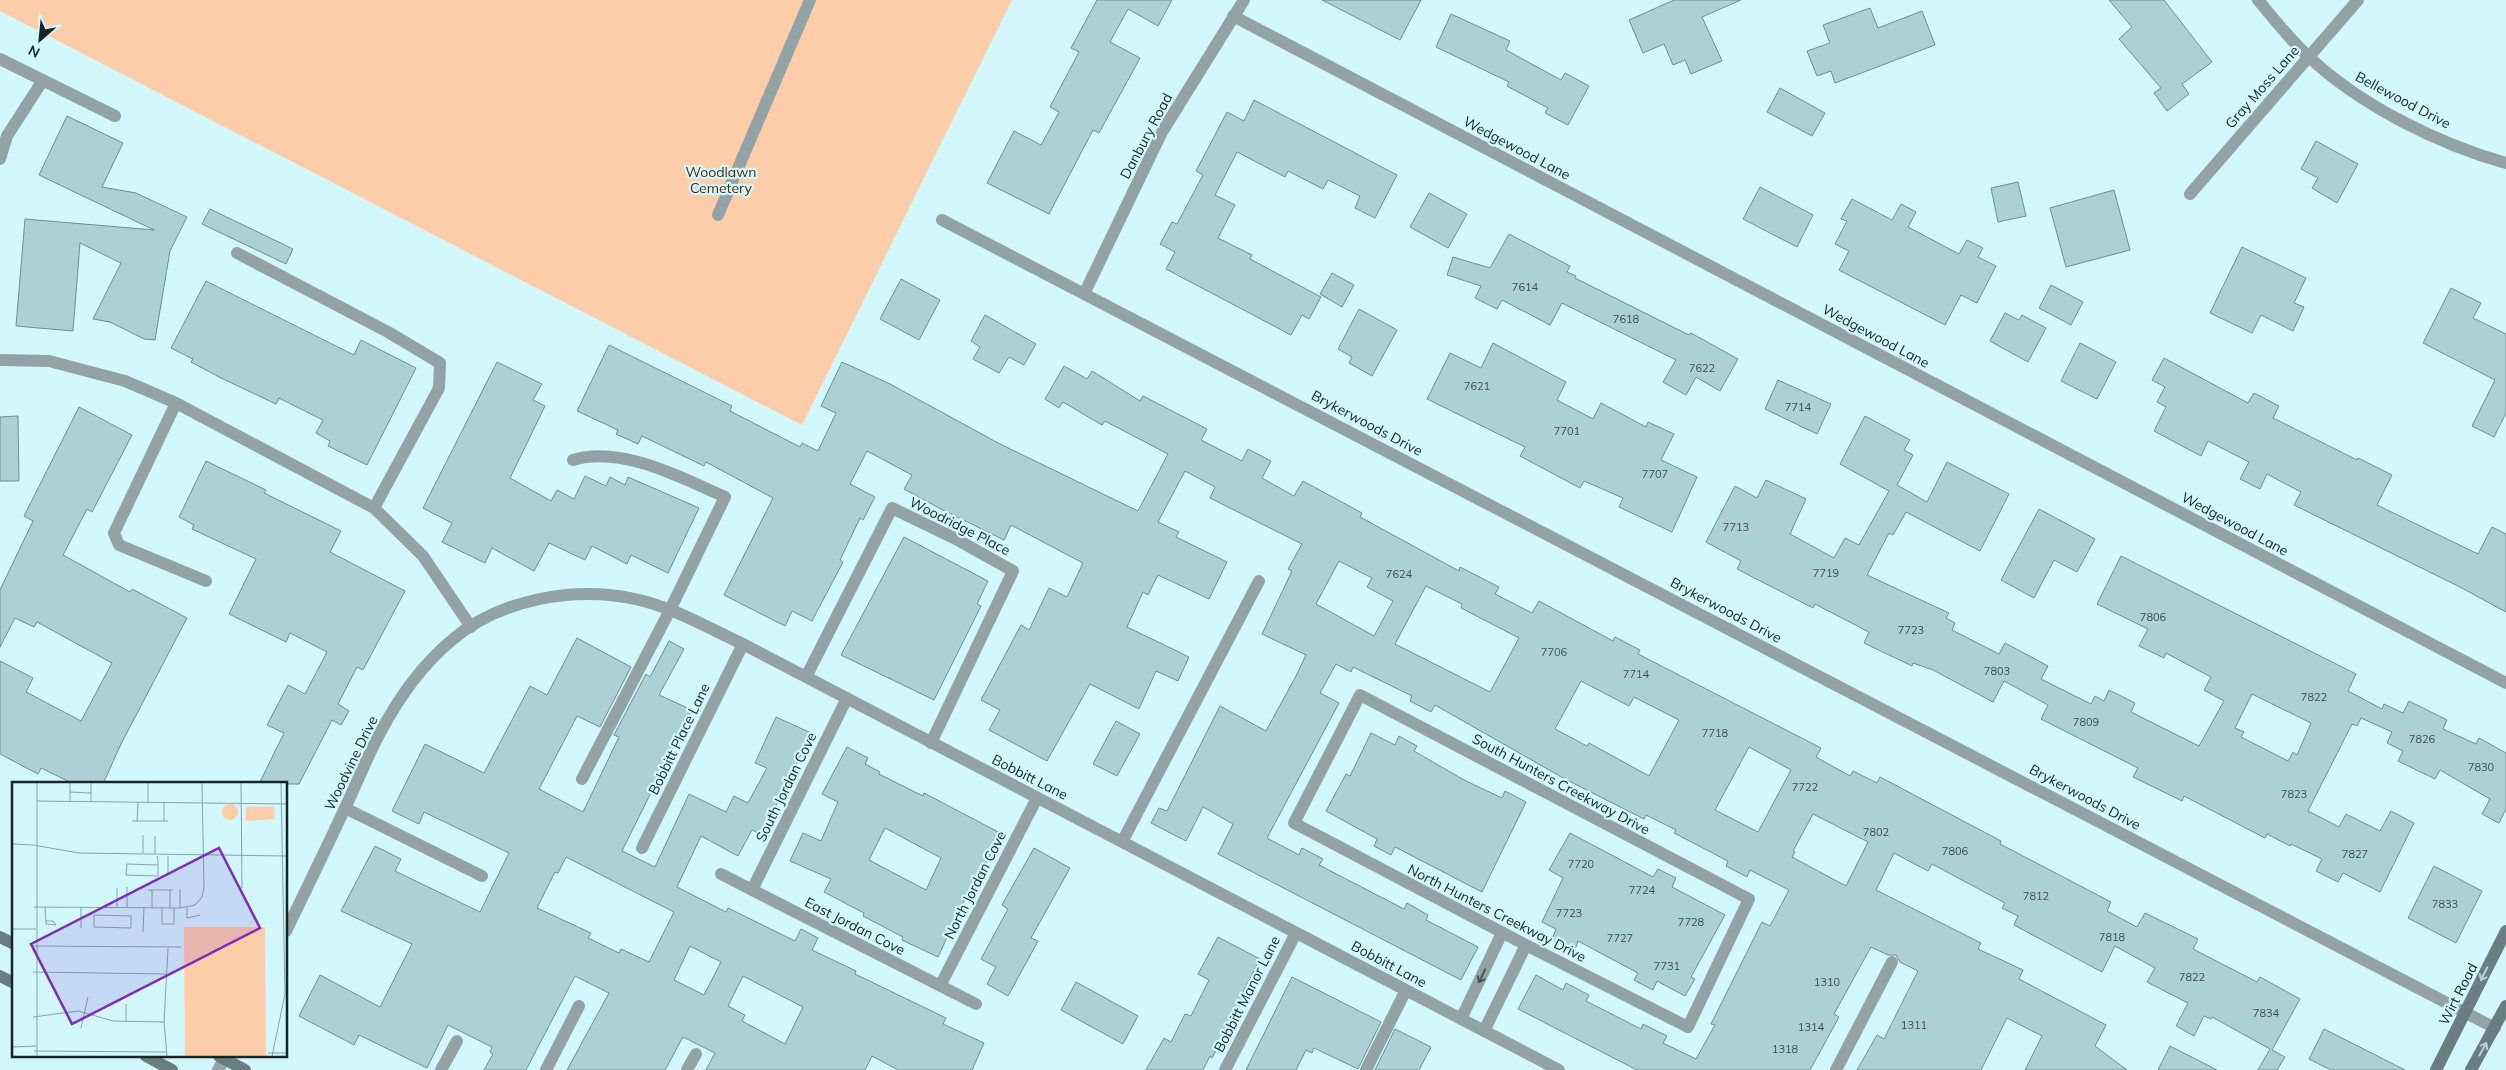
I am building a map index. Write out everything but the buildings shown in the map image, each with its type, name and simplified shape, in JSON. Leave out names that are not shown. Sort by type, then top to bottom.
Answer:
[{"type":"main road","name":"Wirt Road","points":[[2436,1070],[2506,930]]},
{"type":"main road","points":[[0,937],[12,943]]},
{"type":"main road","points":[[0,976],[12,982]]},
{"type":"main road","points":[[2471,1070],[2506,1006]]},
{"type":"main road","points":[[150,1058],[172,1070]]},
{"type":"main road","points":[[222,1060],[244,1070]]},
{"type":"street","points":[[718,215],[810,0]]},
{"type":"street","name":"Danbury Road","points":[[1085,292],[1162,132],[1244,0]]},
{"type":"street","name":"Bellewood Drive","points":[[2258,0],[2308,56],[2337,81],[2373,104],[2432,135],[2506,163]]},
{"type":"street","name":"Gray Moss Lane","points":[[2190,194],[2358,0]]},
{"type":"street","name":"Wedgewood Lane","points":[[1233,16],[2506,683]]},
{"type":"street","points":[[0,59],[116,116]]},
{"type":"street","points":[[0,159],[7,136],[43,80]]},
{"type":"street","name":"Brykerwoods Drive","points":[[942,220],[1085,292],[2495,1028]]},
{"type":"street","points":[[237,253],[388,332],[440,363],[439,388],[374,508]]},
{"type":"street","points":[[0,360],[49,361],[125,381],[176,402],[374,508],[423,556],[471,627]]},
{"type":"street","points":[[176,402],[114,533],[119,545],[206,582]]},
{"type":"street","points":[[572,460],[588,455],[606,455],[682,478],[725,498],[670,610],[582,779]]},
{"type":"street","name":"Woodridge Place","points":[[806,678],[892,508],[956,539],[1013,571],[931,743]]},
{"type":"street","points":[[1122,842],[1259,581]]},
{"type":"street","name":"Bobbitt Lane","points":[[471,627],[516,606],[564,595],[615,595],[637,599],[670,610],[743,644],[1559,1070]]},
{"type":"street","name":"Woodvine Drive","points":[[288,927],[346,808],[380,732],[407,690],[437,654],[452,639],[471,627]]},
{"type":"street","name":"Bobbitt Place Lane","points":[[642,848],[743,644]]},
{"type":"street","name":"North Hunters Creekway Drive","points":[[1360,695],[1294,823],[1502,933],[1688,1027]]},
{"type":"street","name":"South Hunters Creekway Drive","points":[[1360,695],[1749,899],[1688,1027]]},
{"type":"street","name":"South Jordan Cove","points":[[752,890],[846,698]]},
{"type":"street","name":"North Jordan Cove","points":[[940,986],[1037,798]]},
{"type":"street","points":[[346,808],[482,876]]},
{"type":"street","name":"East Jordan Cove","points":[[721,874],[976,1004]]},
{"type":"street","name":"Bobbitt Manor Lane","points":[[1225,1070],[1296,933]]},
{"type":"street","points":[[1461,1019],[1502,933]]},
{"type":"street","points":[[1484,1031],[1526,945]]},
{"type":"street","points":[[1836,1070],[1892,962]]},
{"type":"street","points":[[1366,1070],[1406,990]]},
{"type":"street","points":[[546,1070],[579,1006]]},
{"type":"street","points":[[441,1070],[456,1041]]},
{"type":"street","points":[[688,1070],[696,1054]]},
{"type":"green space","name":"Woodlawn Cemetery","points":[[0,0],[1012,0],[802,425],[0,11]]}]
